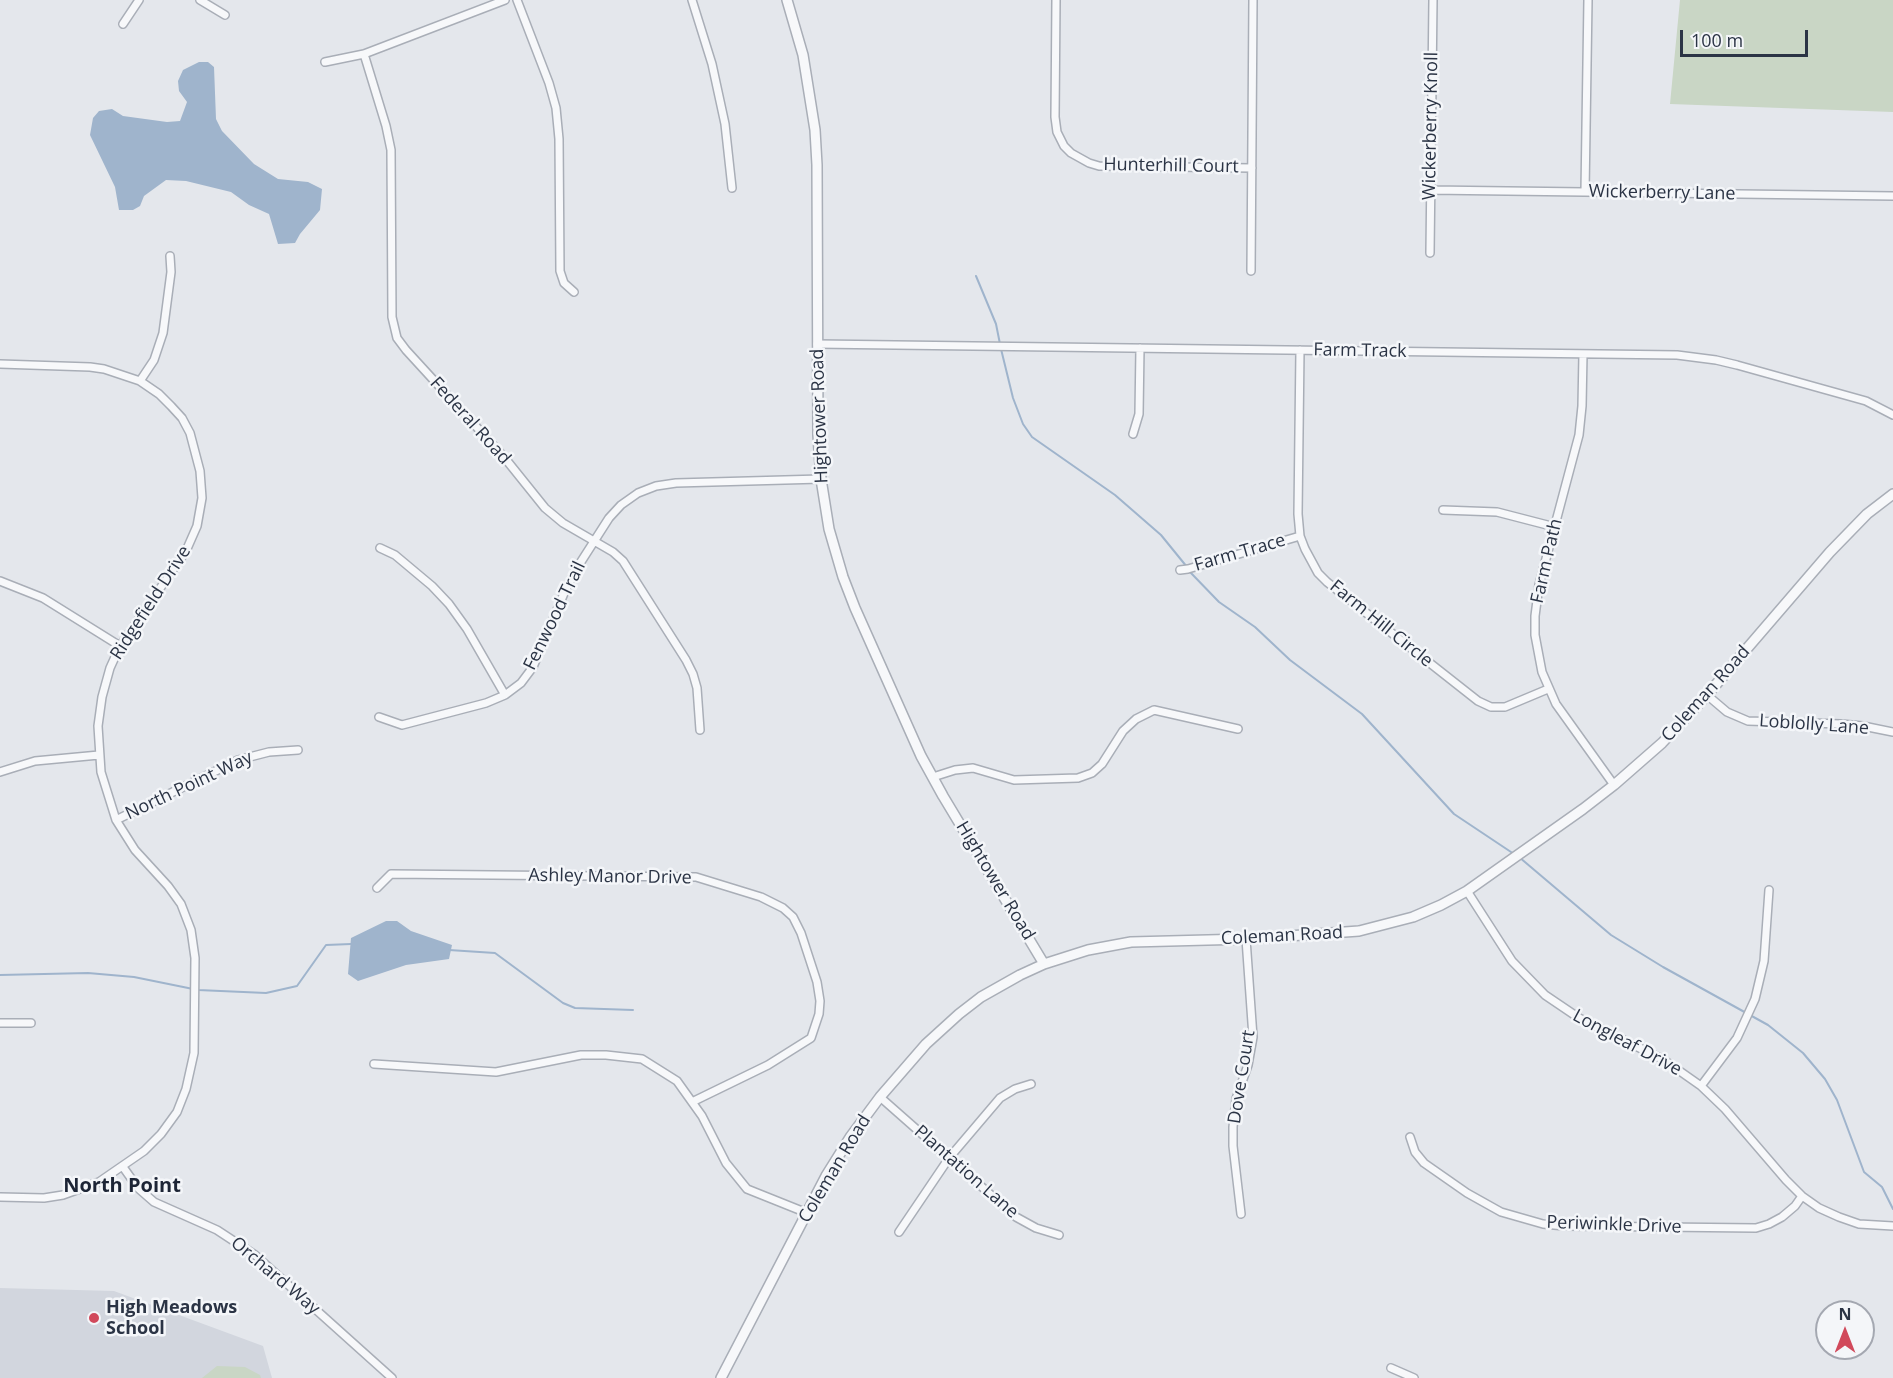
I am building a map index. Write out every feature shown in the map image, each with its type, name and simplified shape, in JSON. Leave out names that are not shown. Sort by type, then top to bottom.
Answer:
[{"type":"street","points":[[123,24],[139,0]]},
{"type":"street","points":[[200,0],[225,15]]},
{"type":"street","points":[[325,62],[364,54],[505,0]]},
{"type":"street","points":[[517,0],[549,83],[556,108],[559,139],[560,271],[564,283],[574,292]]},
{"type":"street","points":[[692,0],[712,64],[725,124],[732,188]]},
{"type":"street","name":"Hightower Road","points":[[787,0],[803,55],[814,130],[818,435],[821,479],[829,529],[847,586],[902,716],[933,777],[1044,964]]},
{"type":"street","name":"Hunterhill Court","points":[[1056,0],[1055,117],[1057,132],[1064,146],[1071,153],[1079,159],[1099,166],[1252,168]]},
{"type":"street","points":[[1251,271],[1253,0]]},
{"type":"street","name":"Wickerberry Knoll","points":[[1430,252],[1432,0]]},
{"type":"street","points":[[1585,192],[1588,0]]},
{"type":"street","name":"Federal Road","points":[[364,54],[391,150],[392,317],[398,338],[406,350],[504,457],[544,508],[563,523],[613,552],[623,561],[686,660],[697,688],[700,730]]},
{"type":"street","name":"Wickerberry Lane","points":[[1430,190],[1893,196]]},
{"type":"street","points":[[140,381],[154,360],[163,333],[171,272],[170,256]]},
{"type":"street","name":"Farm Track","points":[[817,344],[1677,355],[1716,360],[1866,401],[1893,414]]},
{"type":"street","points":[[1133,434],[1139,414],[1140,348]]},
{"type":"street","name":"Farm Hill Circle","points":[[1300,350],[1298,514],[1300,536],[1310,561],[1327,582],[1478,701],[1491,707],[1505,707],[1548,688]]},
{"type":"street","name":"Farm Path","points":[[1583,354],[1579,435],[1539,585],[1535,616],[1537,652],[1548,688],[1565,719],[1614,785]]},
{"type":"street","name":"Ridgefield Drive","points":[[0,364],[90,367],[104,369],[140,381],[165,400],[182,418],[190,433],[200,471],[202,498],[197,526],[186,551],[120,646],[110,668],[102,697],[98,726],[99,755],[105,788],[117,820],[135,850],[168,886],[180,904],[191,930],[195,958],[194,1053],[186,1089],[177,1112],[161,1134],[144,1151],[99,1182],[63,1195],[44,1198],[0,1197]]},
{"type":"street","name":"Fenwood Trail","points":[[379,717],[402,725],[486,704],[505,695],[521,683],[533,668],[565,591],[594,541],[609,518],[621,505],[638,493],[656,486],[676,483],[821,479]]},
{"type":"street","name":"Coleman Road","points":[[721,1378],[826,1176],[851,1136],[880,1097],[926,1044],[959,1014],[1000,985],[1044,964],[1088,950],[1131,942],[1324,935],[1378,927],[1413,917],[1467,891],[1614,785],[1662,743],[1707,695],[1836,545],[1867,514],[1893,494]]},
{"type":"street","points":[[1443,510],[1497,512],[1555,526]]},
{"type":"street","name":"Farm Trace","points":[[1180,570],[1300,536]]},
{"type":"street","points":[[380,548],[395,555],[432,586],[448,604],[467,629],[505,695]]},
{"type":"street","points":[[0,581],[43,598],[120,646]]},
{"type":"street","name":"Loblolly Lane","points":[[1707,695],[1727,712],[1748,721],[1840,724],[1893,732]]},
{"type":"street","points":[[933,777],[955,770],[973,768],[1014,780],[1078,778],[1092,773],[1102,764],[1123,731],[1136,719],[1154,710],[1238,729]]},
{"type":"street","name":"North Point Way","points":[[117,820],[238,760],[269,752],[298,750]]},
{"type":"street","points":[[0,772],[35,761],[99,755]]},
{"type":"street","name":"Ashley Manor Drive","points":[[376,888],[391,874],[696,877],[761,897],[783,908],[794,917],[817,982],[820,1001],[819,1014],[811,1038],[768,1065],[692,1102]]},
{"type":"street","points":[[1701,1086],[1737,1038],[1755,999],[1764,961],[1769,890]]},
{"type":"street","name":"Longleaf Drive","points":[[1467,891],[1512,961],[1545,995],[1579,1018],[1664,1060],[1701,1086],[1725,1109],[1786,1180],[1802,1196],[1819,1208],[1859,1224],[1893,1227]]},
{"type":"street","name":"Dove Court","points":[[1241,1214],[1233,1127],[1236,1099],[1248,1065],[1252,1037],[1246,939]]},
{"type":"street","points":[[0,1023],[31,1023]]},
{"type":"street","points":[[374,1064],[496,1072],[581,1054],[606,1054],[642,1059],[677,1081],[702,1116],[726,1163],[747,1189],[807,1213]]},
{"type":"street","points":[[899,1232],[949,1158],[1000,1098],[1031,1084]]},
{"type":"street","name":"Plantation Lane","points":[[880,1097],[1016,1217],[1036,1228],[1059,1236]]},
{"type":"street","name":"Periwinkle Drive","points":[[1410,1137],[1415,1152],[1424,1163],[1467,1193],[1502,1212],[1543,1224],[1756,1228],[1782,1217],[1802,1196]]},
{"type":"street","name":"Orchard Way","points":[[123,1167],[138,1188],[154,1202],[217,1230],[255,1255],[392,1378]]},
{"type":"street","points":[[1391,1368],[1413,1378]]},
{"type":"shaded area","name":"High Meadows School","points":[[0,1288],[114,1291],[263,1346],[272,1378],[0,1378]]},
{"type":"green space","points":[[1680,0],[1893,0],[1893,112],[1670,104]]},
{"type":"green space","points":[[217,1366],[245,1367],[260,1375],[261,1378],[202,1378]]},
{"type":"water","points":[[199,62],[208,62],[214,67],[216,119],[222,131],[254,164],[278,179],[308,182],[322,189],[320,210],[295,243],[278,244],[269,214],[249,205],[231,192],[186,181],[166,180],[144,196],[140,206],[133,210],[119,210],[115,187],[90,135],[93,118],[99,111],[112,109],[123,116],[167,122],[180,121],[187,102],[179,91],[178,81],[183,70]]},
{"type":"water","points":[[386,921],[397,921],[411,931],[452,945],[449,959],[406,965],[358,981],[348,974],[351,938]]},
{"type":"waterway","points":[[976,276],[996,324],[1000,344]]},
{"type":"waterway","points":[[1001,349],[1013,398],[1023,424],[1032,437],[1115,495],[1161,535],[1187,567]]},
{"type":"waterway","points":[[1190,572],[1219,602],[1255,627],[1290,660],[1362,714],[1454,814],[1514,854]]},
{"type":"waterway","points":[[1519,857],[1611,935],[1663,967],[1768,1025],[1803,1053],[1825,1079],[1837,1100],[1864,1172],[1882,1187],[1893,1209]]},
{"type":"waterway","points":[[0,975],[88,973],[134,977],[198,990],[266,993],[297,986],[326,945],[351,944]]},
{"type":"waterway","points":[[449,950],[495,953],[563,1003],[575,1008],[633,1010]]},
{"type":"place","name":"High Meadows School","points":[[94,1318]]},
{"type":"district","name":"North Point","points":[[122,1186]]}]
